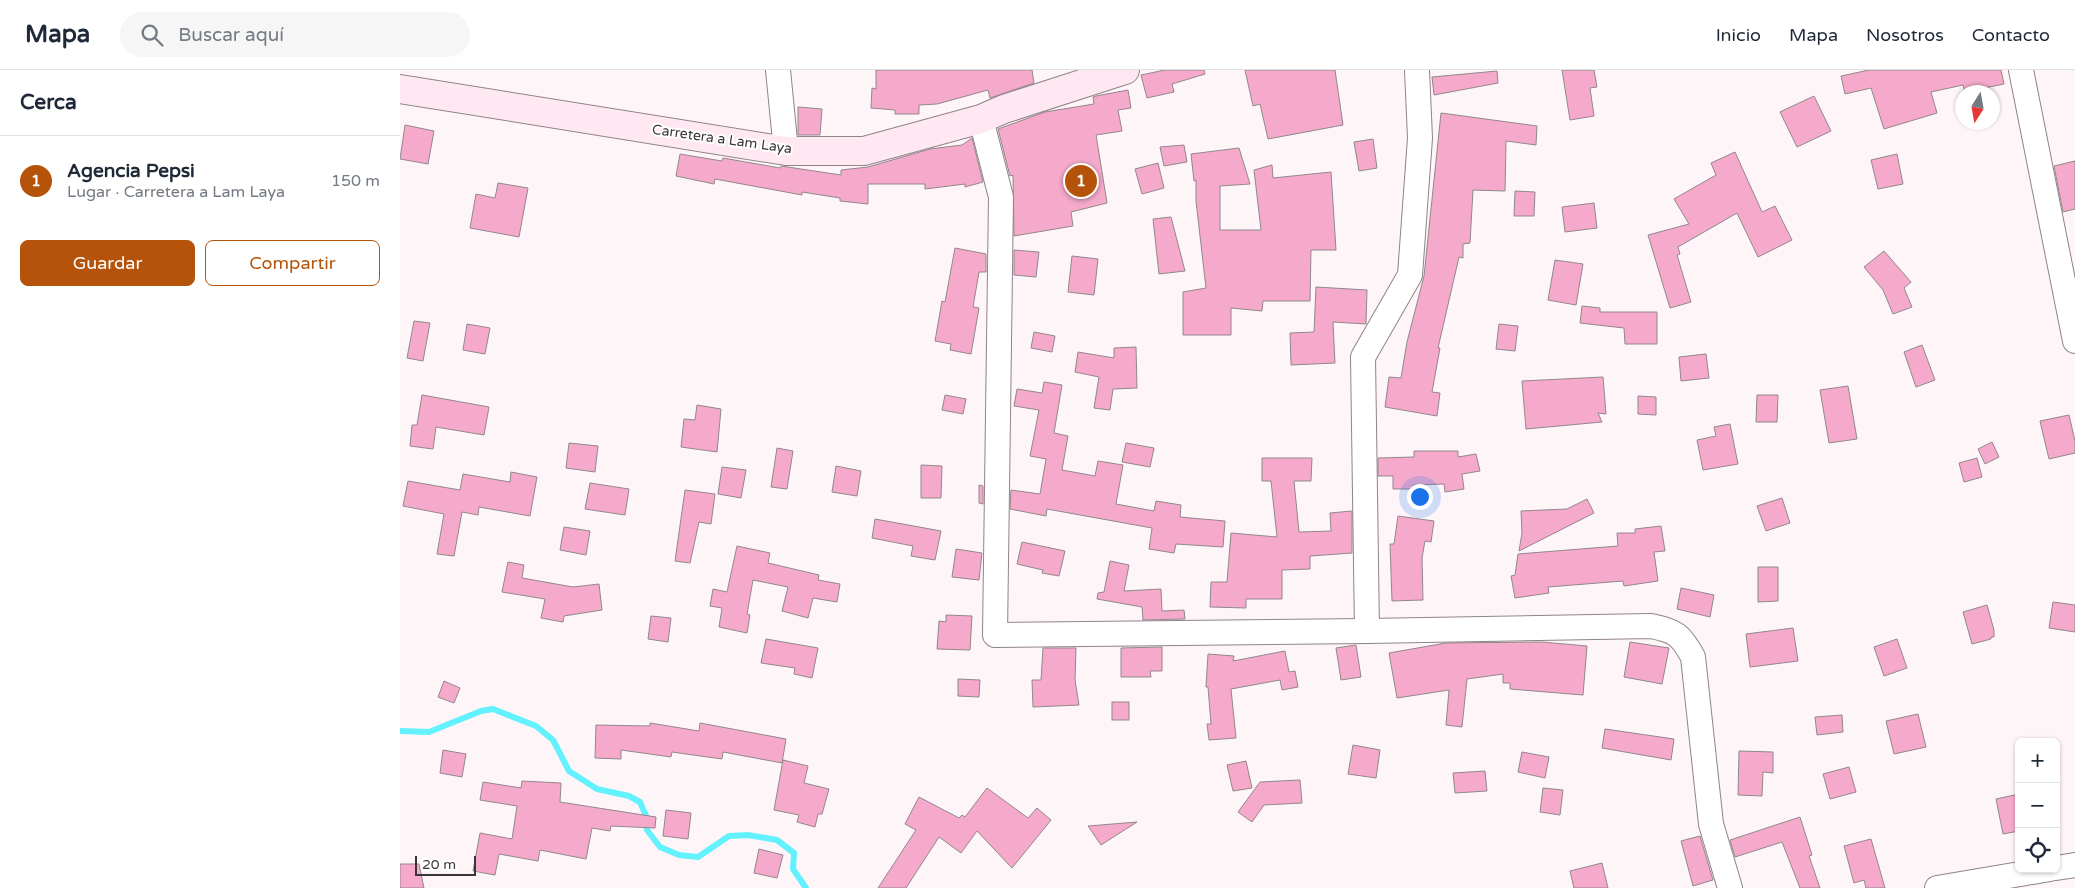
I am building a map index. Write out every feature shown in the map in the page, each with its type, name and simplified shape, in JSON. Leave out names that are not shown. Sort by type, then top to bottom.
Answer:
[{"type":"main road","name":"Carretera a Lam Laya","points":[[400,88],[786,151],[864,151],[981,119],[1004,109],[1125,70]]},
{"type":"street","points":[[778,70],[786,151]]},
{"type":"street","points":[[1367,631],[1362,356],[1410,275],[1420,138],[1417,70]]},
{"type":"street","points":[[2021,70],[2075,341]]},
{"type":"street","points":[[981,119],[1001,197],[994,635],[1651,626],[1670,630],[1683,639],[1692,657],[1711,824],[1730,888]]},
{"type":"street","points":[[2060,867],[2075,865]]},
{"type":"street","points":[[1937,888],[2026,873]]},
{"type":"building","points":[[876,70],[1032,70],[1034,83],[990,98],[988,90],[937,104],[919,105],[919,114],[895,114],[895,110],[871,108],[872,88],[876,89]]},
{"type":"building","points":[[1165,70],[1204,70],[1205,74],[1172,84],[1174,92],[1147,98],[1141,75]]},
{"type":"building","points":[[1245,70],[1335,70],[1343,125],[1268,139],[1260,104],[1253,106]]},
{"type":"building","points":[[1562,70],[1594,70],[1597,87],[1590,88],[1594,116],[1570,120]]},
{"type":"building","points":[[1869,70],[2001,70],[2004,84],[1955,85],[1955,87],[1931,92],[1937,113],[1884,129],[1871,88],[1845,94],[1841,76]]},
{"type":"building","points":[[1497,71],[1498,83],[1434,95],[1432,77]]},
{"type":"building","points":[[1128,90],[1131,108],[1118,110],[1122,131],[1096,135],[1107,203],[1071,212],[1073,226],[1014,236],[1013,175],[1010,176],[998,129],[1045,112],[1094,104],[1093,97]]},
{"type":"building","points":[[1814,96],[1831,131],[1797,147],[1780,112]]},
{"type":"building","points":[[798,107],[822,109],[820,135],[798,135]]},
{"type":"building","points":[[1441,113],[1537,126],[1536,145],[1506,141],[1505,191],[1473,190],[1470,243],[1463,244],[1463,258],[1459,257],[1438,348],[1440,348],[1432,392],[1440,393],[1437,416],[1385,407],[1389,377],[1401,378],[1407,342],[1424,276]]},
{"type":"building","points":[[405,125],[434,131],[428,164],[400,159]]},
{"type":"building","points":[[972,138],[983,182],[965,187],[965,184],[925,189],[925,184],[868,184],[868,204],[840,201],[840,198],[802,192],[802,195],[715,179],[714,184],[676,176],[680,154],[722,161],[723,158],[780,168],[781,166],[841,175],[841,170],[868,167],[930,149],[962,145]]},
{"type":"building","points":[[1373,139],[1377,168],[1359,171],[1354,142]]},
{"type":"building","points":[[1184,145],[1187,162],[1164,166],[1160,147]]},
{"type":"building","points":[[1239,148],[1250,184],[1220,186],[1220,230],[1261,230],[1254,170],[1272,165],[1273,178],[1331,172],[1336,250],[1311,250],[1310,301],[1263,301],[1262,311],[1231,308],[1231,335],[1183,335],[1183,292],[1206,288],[1196,201],[1196,180],[1194,181],[1191,154]]},
{"type":"building","points":[[1735,152],[1762,212],[1775,206],[1792,240],[1758,257],[1737,213],[1678,247],[1680,254],[1677,255],[1691,302],[1670,308],[1648,235],[1689,224],[1674,199],[1716,175],[1711,163]]},
{"type":"building","points":[[1897,154],[1903,184],[1878,189],[1871,160]]},
{"type":"building","points":[[2075,161],[2075,209],[2063,212],[2054,166]]},
{"type":"building","points":[[1158,163],[1164,188],[1142,194],[1135,169]]},
{"type":"building","points":[[498,183],[528,188],[519,237],[470,228],[476,194],[495,198]]},
{"type":"building","points":[[1515,191],[1535,192],[1534,216],[1514,216]]},
{"type":"building","points":[[1594,203],[1597,228],[1565,232],[1562,207]]},
{"type":"building","points":[[1171,217],[1185,271],[1159,274],[1153,219]]},
{"type":"building","points":[[955,248],[986,254],[986,272],[979,272],[973,307],[979,308],[971,354],[950,350],[951,344],[935,341],[942,301],[945,302]]},
{"type":"building","points":[[1014,250],[1039,252],[1036,277],[1014,275]]},
{"type":"building","points":[[1884,251],[1911,282],[1904,288],[1912,307],[1893,314],[1883,290],[1864,267]]},
{"type":"building","points":[[1072,256],[1098,259],[1094,295],[1068,292]]},
{"type":"building","points":[[1555,260],[1583,264],[1576,305],[1548,300]]},
{"type":"building","points":[[1316,287],[1367,290],[1366,324],[1333,322],[1335,363],[1291,365],[1290,333],[1314,332]]},
{"type":"building","points":[[1582,306],[1600,308],[1600,312],[1657,312],[1657,344],[1625,344],[1624,328],[1580,323]]},
{"type":"building","points":[[414,321],[430,323],[423,361],[407,358]]},
{"type":"building","points":[[467,324],[490,328],[485,354],[463,350]]},
{"type":"building","points":[[1499,324],[1518,326],[1515,351],[1496,349]]},
{"type":"building","points":[[1034,332],[1055,336],[1052,352],[1031,348]]},
{"type":"building","points":[[1922,345],[1935,380],[1916,387],[1904,352]]},
{"type":"building","points":[[1136,347],[1137,388],[1113,389],[1110,410],[1094,408],[1099,377],[1075,372],[1078,352],[1114,358],[1114,348]]},
{"type":"building","points":[[1706,354],[1709,378],[1681,381],[1679,357]]},
{"type":"building","points":[[1603,377],[1606,414],[1598,413],[1602,422],[1526,429],[1522,381]]},
{"type":"building","points":[[1044,382],[1062,385],[1054,433],[1068,436],[1062,470],[1095,476],[1098,461],[1123,465],[1116,504],[1154,511],[1156,501],[1181,505],[1180,517],[1225,521],[1223,547],[1176,544],[1174,553],[1149,549],[1152,528],[1047,509],[1046,516],[1010,509],[1011,490],[1040,494],[1046,459],[1030,456],[1039,410],[1014,406],[1017,389],[1042,393]]},
{"type":"building","points":[[1848,386],[1857,439],[1829,443],[1820,390]]},
{"type":"building","points":[[422,395],[489,407],[484,435],[436,427],[433,449],[410,446],[412,425],[417,425]]},
{"type":"building","points":[[945,395],[966,399],[963,414],[942,410]]},
{"type":"building","points":[[1757,395],[1778,395],[1777,422],[1756,422]]},
{"type":"building","points":[[1638,396],[1656,397],[1656,415],[1638,414]]},
{"type":"building","points":[[697,405],[721,409],[717,452],[681,447],[684,419],[695,420]]},
{"type":"building","points":[[2069,415],[2075,441],[2075,453],[2049,459],[2040,421]]},
{"type":"building","points":[[1730,424],[1738,464],[1703,470],[1697,440],[1716,436],[1714,427]]},
{"type":"building","points":[[1992,442],[1999,457],[1985,464],[1978,449]]},
{"type":"building","points":[[569,443],[598,446],[595,472],[566,468]]},
{"type":"building","points":[[1126,443],[1154,448],[1150,467],[1122,462]]},
{"type":"building","points":[[777,448],[793,451],[787,489],[771,487]]},
{"type":"building","points":[[1414,451],[1458,451],[1458,457],[1476,454],[1480,471],[1462,474],[1464,489],[1445,492],[1444,484],[1413,485],[1413,489],[1393,489],[1393,476],[1378,476],[1378,458],[1414,457]]},
{"type":"building","points":[[1262,458],[1312,458],[1311,481],[1294,481],[1299,532],[1331,531],[1330,513],[1352,511],[1352,553],[1310,556],[1310,569],[1282,570],[1282,599],[1246,599],[1246,608],[1210,607],[1211,582],[1227,582],[1231,533],[1277,537],[1271,481],[1262,481]]},
{"type":"building","points":[[1977,458],[1982,477],[1964,482],[1959,463]]},
{"type":"building","points":[[921,465],[942,466],[941,498],[921,498]]},
{"type":"building","points":[[836,466],[861,471],[857,496],[832,492]]},
{"type":"building","points":[[722,467],[746,470],[741,498],[718,494]]},
{"type":"building","points":[[511,472],[537,477],[530,516],[479,507],[478,515],[462,512],[454,556],[437,554],[444,514],[403,506],[408,481],[460,490],[463,474],[510,482]]},
{"type":"building","points":[[590,483],[629,489],[625,515],[585,509]]},
{"type":"building","points":[[979,485],[983,486],[983,504],[979,503]]},
{"type":"building","points":[[685,490],[715,494],[711,524],[699,522],[690,563],[675,561]]},
{"type":"building","points":[[1782,498],[1790,523],[1766,531],[1757,506]]},
{"type":"building","points":[[1587,499],[1594,513],[1519,551],[1522,533],[1521,511],[1567,509]]},
{"type":"building","points":[[1398,516],[1434,521],[1431,542],[1425,541],[1422,558],[1423,600],[1392,601],[1390,544],[1394,544]]},
{"type":"building","points":[[875,519],[941,531],[935,560],[911,556],[913,546],[872,538]]},
{"type":"building","points":[[1661,526],[1665,551],[1654,552],[1658,581],[1624,586],[1623,581],[1548,587],[1549,593],[1515,598],[1511,576],[1515,575],[1518,554],[1618,546],[1617,533],[1635,533],[1635,529]]},
{"type":"building","points":[[564,527],[590,531],[586,555],[560,550]]},
{"type":"building","points":[[1022,542],[1065,551],[1059,576],[1042,573],[1043,570],[1017,564]]},
{"type":"building","points":[[737,546],[770,553],[768,563],[819,575],[818,580],[840,584],[837,602],[813,598],[808,618],[782,611],[788,587],[753,580],[747,614],[750,615],[747,633],[719,627],[722,608],[710,606],[713,589],[727,592]]},
{"type":"building","points":[[956,549],[982,553],[979,580],[952,577]]},
{"type":"building","points":[[1110,561],[1129,565],[1124,591],[1161,589],[1162,611],[1184,610],[1185,619],[1143,620],[1142,607],[1097,599],[1098,593],[1104,592]]},
{"type":"building","points":[[508,562],[524,565],[522,578],[573,587],[599,584],[602,610],[564,616],[563,622],[541,618],[545,599],[502,592]]},
{"type":"building","points":[[1758,567],[1778,567],[1778,601],[1758,602]]},
{"type":"building","points":[[1681,588],[1714,595],[1710,617],[1677,609]]},
{"type":"building","points":[[2053,602],[2075,605],[2075,632],[2049,628]]},
{"type":"building","points":[[1987,605],[1994,637],[1972,644],[1963,612]]},
{"type":"building","points":[[946,615],[972,616],[970,650],[937,649],[939,621],[946,622]]},
{"type":"building","points":[[651,616],[671,618],[668,642],[648,639]]},
{"type":"building","points":[[1793,628],[1798,661],[1750,667],[1746,634]]},
{"type":"building","points":[[766,639],[818,648],[812,678],[794,674],[795,668],[761,663]]},
{"type":"building","points":[[1897,639],[1907,668],[1884,676],[1874,647]]},
{"type":"building","points":[[1542,642],[1587,646],[1583,695],[1510,689],[1510,683],[1503,683],[1503,674],[1467,679],[1462,727],[1446,725],[1449,690],[1397,698],[1389,653],[1446,643]]},
{"type":"building","points":[[1630,642],[1669,648],[1662,684],[1624,677]]},
{"type":"building","points":[[1356,645],[1361,677],[1341,680],[1336,648]]},
{"type":"building","points":[[1162,647],[1162,671],[1150,671],[1151,677],[1121,677],[1121,648]]},
{"type":"building","points":[[1043,648],[1076,648],[1075,680],[1079,705],[1033,707],[1032,680],[1041,680]]},
{"type":"building","points":[[1285,651],[1289,672],[1295,671],[1298,687],[1282,690],[1280,680],[1231,689],[1236,738],[1209,740],[1207,724],[1211,724],[1208,687],[1206,687],[1208,654],[1234,656],[1233,661]]},
{"type":"building","points":[[958,679],[980,680],[979,697],[958,696]]},
{"type":"building","points":[[444,681],[460,688],[454,703],[438,697]]},
{"type":"building","points":[[1112,702],[1129,702],[1129,720],[1112,720]]},
{"type":"building","points":[[1918,714],[1926,747],[1894,754],[1886,721]]},
{"type":"building","points":[[1842,715],[1843,732],[1817,735],[1815,717]]},
{"type":"building","points":[[650,723],[699,731],[700,723],[786,739],[782,763],[723,752],[722,759],[672,752],[671,757],[621,750],[621,759],[595,758],[596,725],[650,726]]},
{"type":"building","points":[[1605,729],[1674,739],[1671,760],[1602,748]]},
{"type":"building","points":[[1353,745],[1380,750],[1376,778],[1348,774]]},
{"type":"building","points":[[443,750],[466,754],[462,777],[440,773]]},
{"type":"building","points":[[1739,751],[1773,752],[1773,773],[1763,772],[1762,796],[1738,795]]},
{"type":"building","points":[[1522,752],[1549,757],[1545,778],[1518,772]]},
{"type":"building","points":[[783,760],[808,766],[804,783],[829,789],[822,814],[818,814],[815,827],[797,822],[799,815],[774,810]]},
{"type":"building","points":[[1246,761],[1252,788],[1233,791],[1227,765]]},
{"type":"building","points":[[1849,767],[1856,792],[1830,799],[1823,774]]},
{"type":"building","points":[[1485,771],[1487,791],[1455,793],[1453,773]]},
{"type":"building","points":[[1300,780],[1302,803],[1264,805],[1252,822],[1238,812],[1260,782]]},
{"type":"building","points":[[522,781],[561,783],[560,802],[656,817],[655,828],[611,826],[610,831],[592,828],[586,859],[540,850],[538,861],[499,854],[495,875],[473,871],[480,833],[512,839],[517,806],[480,800],[483,782],[521,788]]},
{"type":"building","points":[[987,788],[1028,818],[1037,808],[1051,820],[1012,868],[977,831],[961,853],[939,837],[906,888],[878,888],[916,830],[905,824],[919,797],[959,818],[962,815],[965,817]]},
{"type":"building","points":[[1543,788],[1563,790],[1560,815],[1540,812]]},
{"type":"building","points":[[2015,795],[2015,832],[2003,834],[1996,799]]},
{"type":"building","points":[[666,810],[691,813],[688,839],[663,836]]},
{"type":"building","points":[[1800,817],[1812,855],[1809,856],[1820,888],[1800,888],[1782,842],[1735,857],[1730,840]]},
{"type":"building","points":[[1137,822],[1101,845],[1088,826]]},
{"type":"building","points":[[1700,836],[1713,880],[1693,886],[1681,841]]},
{"type":"building","points":[[1871,839],[1885,888],[1866,888],[1864,880],[1854,883],[1844,846]]},
{"type":"building","points":[[759,849],[783,855],[777,878],[754,873]]},
{"type":"building","points":[[1602,863],[1608,888],[1574,888],[1570,871]]},
{"type":"building","points":[[400,864],[419,864],[424,888],[400,888]]},
{"type":"waterway","points":[[400,731],[429,732],[481,711],[493,709],[536,726],[553,740],[569,771],[597,789],[629,796],[640,802],[646,816],[647,830],[660,847],[679,855],[698,857],[729,836],[748,835],[777,840],[794,853],[793,869],[806,888]]},
{"type":"place","name":"Agencia Pepsi","points":[[1081,181]]}]
